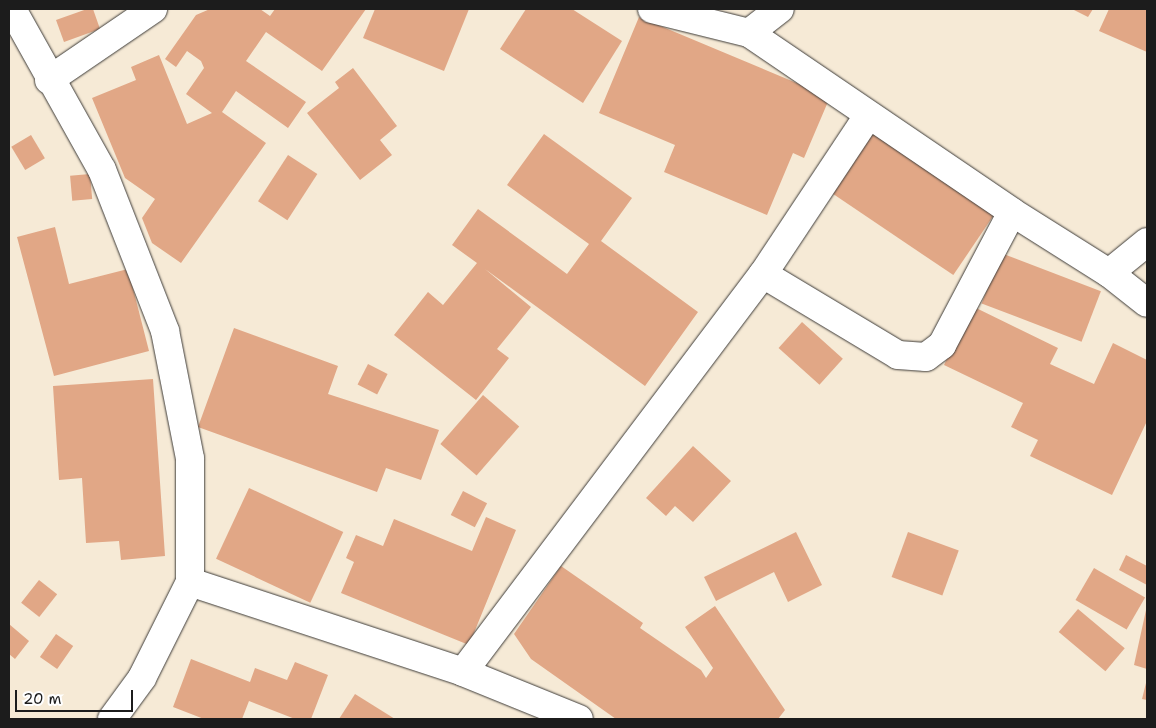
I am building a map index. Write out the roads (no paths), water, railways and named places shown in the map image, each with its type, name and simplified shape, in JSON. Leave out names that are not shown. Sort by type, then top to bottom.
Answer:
[{"type":"street","points":[[12,9],[49,80],[102,170],[164,331],[190,459],[190,582],[142,678],[112,719]]},
{"type":"street","points":[[49,80],[153,9]]},
{"type":"street","points":[[652,9],[749,33],[868,116],[1012,212],[1109,273],[1147,303]]},
{"type":"street","points":[[749,33],[780,9]]},
{"type":"street","points":[[463,672],[763,274],[868,116]]},
{"type":"street","points":[[763,274],[898,355],[926,357],[942,345],[1012,212]]},
{"type":"street","points":[[1109,273],[1147,242]]},
{"type":"street","points":[[190,582],[463,672],[579,719]]}]
